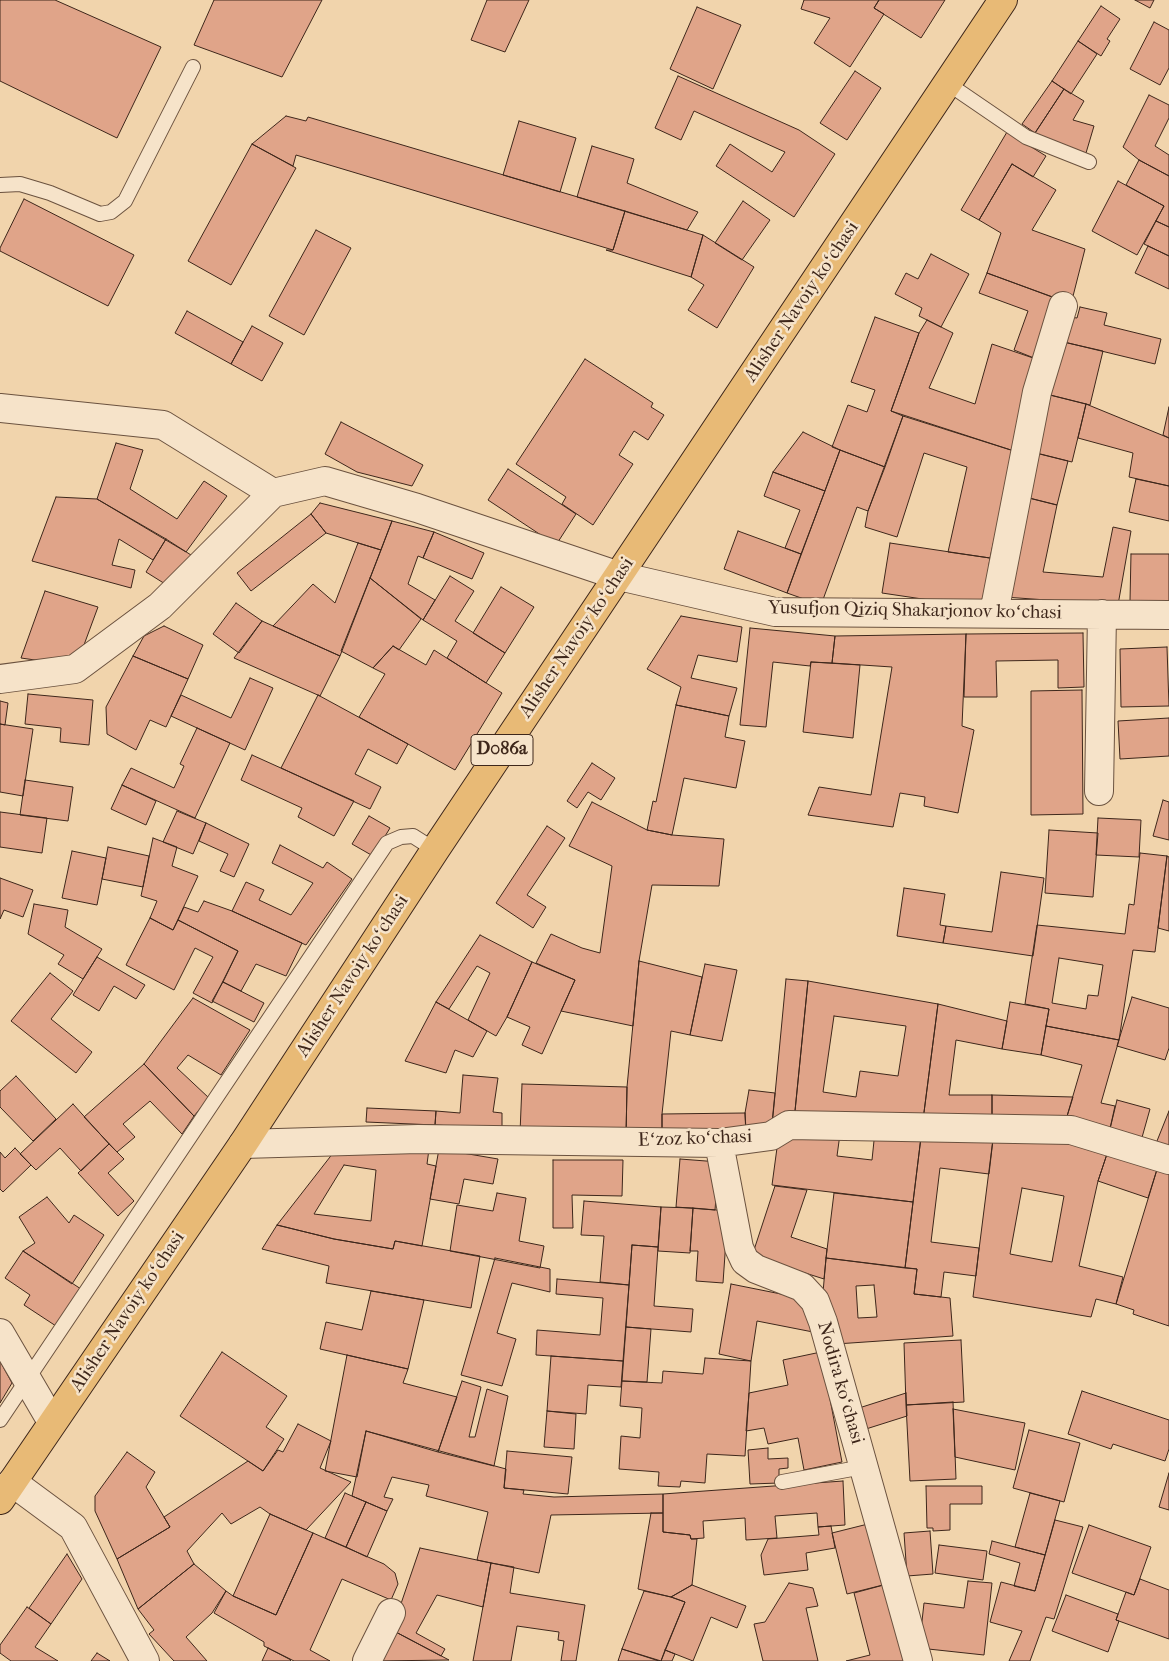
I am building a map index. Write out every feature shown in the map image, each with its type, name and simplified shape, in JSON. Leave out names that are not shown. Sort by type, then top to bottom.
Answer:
[{"type":"main road","name":"Alisher Navoiy koʻchasi","points":[[6,1492],[243,1144],[435,850],[1003,0]]},
{"type":"street","points":[[994,613],[1037,392],[1063,306]]},
{"type":"street","points":[[0,408],[163,425],[273,493],[160,606],[76,669],[0,679]]},
{"type":"street","name":"Yusufjon Qiziq Shakarjonov koʻchasi","points":[[273,493],[325,481],[418,508],[619,576],[775,612],[1169,615]]},
{"type":"street","points":[[1099,791],[1102,614]]},
{"type":"street","name":"Eʻzoz koʻchasi","points":[[243,1144],[418,1138],[718,1142],[771,1136],[789,1125],[1071,1130],[1169,1160]]},
{"type":"street","name":"Nodira koʻchasi","points":[[718,1142],[739,1248],[745,1261],[756,1269],[802,1287],[816,1301],[918,1661]]},
{"type":"street","points":[[0,1333],[52,1422]]},
{"type":"street","points":[[6,1492],[73,1527],[144,1661]]},
{"type":"street","points":[[367,1661],[391,1613]]},
{"type":"lane","points":[[0,185],[20,184],[50,193],[100,214],[111,212],[125,201],[193,67]]},
{"type":"lane","points":[[947,83],[1026,137],[1089,162]]},
{"type":"lane","points":[[0,1420],[387,843],[401,837],[413,836],[435,850]]},
{"type":"lane","points":[[782,1482],[863,1466]]},
{"type":"building","points":[[0,0],[55,0],[161,47],[117,138],[0,81]]},
{"type":"building","points":[[214,0],[322,0],[282,77],[194,45]]},
{"type":"building","points":[[487,0],[529,0],[505,52],[471,40]]},
{"type":"building","points":[[804,0],[879,0],[874,8],[884,14],[850,67],[814,43],[830,18],[801,9]]},
{"type":"building","points":[[879,0],[945,0],[921,38],[874,8]]},
{"type":"building","points":[[1135,0],[1154,0],[1150,8]]},
{"type":"building","points":[[1101,6],[1120,19],[1107,39],[1110,41],[1101,56],[1078,41]]},
{"type":"building","points":[[697,7],[741,25],[713,89],[670,69]]},
{"type":"building","points":[[1154,22],[1169,30],[1169,68],[1160,85],[1130,69]]},
{"type":"building","points":[[1078,41],[1097,54],[1071,94],[1052,81]]},
{"type":"building","points":[[855,71],[881,88],[847,140],[820,123]]},
{"type":"building","points":[[678,76],[799,130],[835,154],[794,217],[716,166],[730,144],[772,172],[785,152],[694,111],[681,140],[655,128]]},
{"type":"building","points":[[1052,81],[1064,89],[1035,133],[1022,124]]},
{"type":"building","points":[[1064,89],[1084,101],[1073,120],[1094,126],[1086,153],[1044,140],[1035,133]]},
{"type":"building","points":[[1149,95],[1169,105],[1169,118],[1155,146],[1169,155],[1169,176],[1139,160],[1123,147]]},
{"type":"building","points":[[286,116],[306,121],[308,117],[625,211],[613,250],[296,155],[293,166],[252,144]]},
{"type":"building","points":[[519,121],[576,138],[560,192],[503,175]]},
{"type":"building","points":[[1007,132],[1046,156],[1033,177],[1012,164],[979,220],[961,210]]},
{"type":"building","points":[[252,144],[296,168],[231,285],[188,261]]},
{"type":"building","points":[[592,146],[634,159],[627,183],[698,212],[687,230],[577,197]]},
{"type":"building","points":[[1139,160],[1169,176],[1169,227],[1156,221],[1164,206],[1126,185]]},
{"type":"building","points":[[1012,164],[1056,190],[1032,230],[1085,249],[1071,304],[987,273],[1001,233],[979,220]]},
{"type":"building","points":[[1118,181],[1164,206],[1137,255],[1092,231]]},
{"type":"building","points":[[24,199],[134,255],[108,306],[0,251]]},
{"type":"building","points":[[743,201],[770,220],[742,260],[715,243]]},
{"type":"building","points":[[625,211],[703,235],[691,277],[606,250],[613,250]]},
{"type":"building","points":[[1156,221],[1169,227],[1169,256],[1144,244]]},
{"type":"building","points":[[316,230],[351,248],[304,335],[269,316]]},
{"type":"building","points":[[703,235],[754,267],[717,328],[688,310],[704,285],[691,277]]},
{"type":"building","points":[[1148,246],[1169,256],[1169,289],[1135,273]]},
{"type":"building","points":[[931,254],[969,274],[941,327],[919,316],[922,308],[895,294],[906,273],[918,279]]},
{"type":"building","points":[[987,273],[1061,300],[1039,360],[1014,350],[1028,311],[979,293]]},
{"type":"building","points":[[1080,307],[1107,313],[1104,325],[1161,339],[1155,364],[1064,342],[1070,317],[1077,318]]},
{"type":"building","points":[[187,311],[243,342],[231,364],[175,333]]},
{"type":"building","points":[[875,317],[919,333],[891,411],[903,416],[885,467],[832,447],[848,405],[867,412],[875,390],[851,382]]},
{"type":"building","points":[[927,320],[953,333],[929,388],[975,404],[992,344],[1039,360],[1014,451],[891,411],[919,333]]},
{"type":"building","points":[[252,326],[283,343],[262,381],[231,364]]},
{"type":"building","points":[[1059,341],[1103,351],[1090,405],[1046,394]]},
{"type":"building","points":[[585,359],[653,403],[651,407],[664,415],[648,440],[634,431],[619,455],[633,464],[593,525],[562,504],[566,497],[516,464]]},
{"type":"building","points":[[1046,394],[1086,404],[1072,462],[1032,452]]},
{"type":"building","points":[[1086,404],[1169,438],[1169,486],[1129,477],[1133,453],[1078,438]]},
{"type":"building","points":[[1169,407],[1169,438],[1163,435]]},
{"type":"building","points":[[903,416],[1014,451],[990,558],[948,552],[967,467],[924,453],[897,537],[865,527],[868,511]]},
{"type":"building","points":[[341,422],[423,465],[412,486],[357,472],[325,454]]},
{"type":"building","points":[[803,432],[840,450],[825,491],[773,472]]},
{"type":"building","points":[[116,443],[143,450],[130,489],[177,519],[204,481],[227,496],[186,552],[97,499]]},
{"type":"building","points":[[840,450],[885,467],[868,511],[857,507],[821,605],[787,593]]},
{"type":"building","points":[[1032,452],[1068,461],[1057,505],[1021,496]]},
{"type":"building","points":[[508,469],[576,514],[556,545],[488,500]]},
{"type":"building","points":[[773,472],[825,491],[801,554],[785,548],[800,510],[764,496]]},
{"type":"building","points":[[1136,479],[1169,486],[1169,521],[1129,512]]},
{"type":"building","points":[[1021,496],[1057,505],[1043,572],[1103,577],[1113,527],[1131,531],[1118,605],[1004,597]]},
{"type":"building","points":[[56,497],[97,499],[166,539],[153,560],[119,539],[112,565],[135,570],[131,588],[32,561]]},
{"type":"building","points":[[320,503],[392,521],[381,550],[326,533],[311,514]]},
{"type":"building","points":[[311,514],[326,533],[251,591],[237,573]]},
{"type":"building","points":[[392,521],[434,532],[423,558],[418,556],[408,584],[435,600],[423,620],[370,578]]},
{"type":"building","points":[[738,531],[801,554],[787,593],[724,569]]},
{"type":"building","points":[[434,532],[484,553],[472,579],[423,558]]},
{"type":"building","points":[[166,539],[191,555],[170,587],[146,572]]},
{"type":"building","points":[[358,543],[381,550],[340,656],[273,626],[313,584],[335,603]]},
{"type":"building","points":[[890,543],[990,558],[983,608],[882,593]]},
{"type":"building","points":[[1131,554],[1169,554],[1169,601],[1130,601]]},
{"type":"building","points":[[450,576],[474,591],[455,621],[505,653],[486,683],[447,658],[457,641],[423,620]]},
{"type":"building","points":[[370,578],[421,619],[399,650],[393,646],[373,668],[341,651]]},
{"type":"building","points":[[501,587],[534,607],[505,653],[473,633]]},
{"type":"building","points":[[45,591],[98,607],[81,653],[49,662],[21,658]]},
{"type":"building","points":[[236,603],[262,621],[239,653],[213,634]]},
{"type":"building","points":[[681,616],[742,627],[737,662],[698,655],[691,678],[737,688],[729,716],[676,705],[681,687],[647,669]]},
{"type":"building","points":[[262,621],[340,656],[320,696],[234,658]]},
{"type":"building","points":[[164,626],[203,645],[188,679],[133,656],[144,636]]},
{"type":"building","points":[[750,628],[835,636],[832,663],[811,662],[810,666],[773,662],[766,727],[740,725]]},
{"type":"building","points":[[1083,633],[1084,687],[1058,688],[1058,660],[996,661],[997,697],[964,697],[966,634]]},
{"type":"building","points":[[966,634],[962,726],[974,730],[958,813],[924,806],[925,797],[900,793],[893,827],[808,815],[819,787],[871,795],[892,667],[832,663],[835,636]]},
{"type":"building","points":[[393,646],[426,665],[434,650],[502,693],[455,770],[359,717],[385,674],[373,668]]},
{"type":"building","points":[[1167,647],[1169,706],[1121,707],[1120,649]]},
{"type":"building","points":[[133,656],[188,679],[166,727],[150,720],[136,750],[107,734],[106,707]]},
{"type":"building","points":[[811,662],[860,665],[853,738],[803,732]]},
{"type":"building","points":[[250,678],[273,688],[245,750],[171,716],[181,695],[231,718]]},
{"type":"building","points":[[1082,690],[1083,814],[1031,815],[1031,691]]},
{"type":"building","points":[[28,694],[93,700],[89,745],[60,742],[61,728],[25,724]]},
{"type":"building","points":[[318,695],[408,744],[397,764],[368,749],[355,774],[381,787],[370,809],[281,768]]},
{"type":"building","points":[[0,701],[8,703],[5,725],[0,724]]},
{"type":"building","points":[[676,705],[729,716],[725,737],[745,741],[736,788],[684,778],[672,835],[647,830],[653,801],[656,802]]},
{"type":"building","points":[[1169,718],[1169,756],[1120,759],[1118,721]]},
{"type":"building","points":[[0,724],[33,729],[23,796],[0,792]]},
{"type":"building","points":[[197,728],[230,743],[195,818],[122,785],[131,768],[174,788],[184,766],[180,764]]},
{"type":"building","points":[[252,755],[354,801],[334,836],[298,817],[302,808],[241,780]]},
{"type":"building","points":[[592,763],[615,778],[601,800],[588,792],[577,808],[567,801]]},
{"type":"building","points":[[25,780],[73,787],[68,821],[20,815]]},
{"type":"building","points":[[122,785],[156,801],[146,825],[111,809]]},
{"type":"building","points":[[1163,800],[1169,802],[1169,840],[1153,836]]},
{"type":"building","points":[[592,802],[647,830],[672,835],[724,839],[719,886],[652,885],[639,961],[633,1026],[561,1011],[575,980],[536,963],[551,934],[582,948],[600,953],[612,866],[569,846]]},
{"type":"building","points":[[177,811],[206,823],[193,854],[163,842]]},
{"type":"building","points":[[0,812],[47,818],[42,853],[0,847]]},
{"type":"building","points":[[369,816],[390,828],[373,856],[352,844]]},
{"type":"building","points":[[1098,818],[1141,820],[1139,857],[1096,855]]},
{"type":"building","points":[[206,823],[249,844],[234,877],[220,871],[228,854],[199,841]]},
{"type":"building","points":[[547,826],[565,838],[527,895],[546,907],[533,928],[496,903]]},
{"type":"building","points":[[1049,830],[1098,833],[1093,897],[1045,893]]},
{"type":"building","points":[[153,838],[177,847],[172,866],[198,876],[173,930],[150,918],[157,901],[141,896]]},
{"type":"building","points":[[280,845],[323,868],[327,862],[352,879],[306,945],[232,911],[246,882],[264,890],[259,900],[291,915],[313,883],[272,863]]},
{"type":"building","points":[[108,847],[149,856],[143,887],[102,879]]},
{"type":"building","points":[[72,851],[106,858],[97,905],[62,898]]},
{"type":"building","points":[[1140,853],[1167,856],[1155,952],[1133,950],[1119,1040],[1046,1026],[1049,1009],[1025,1004],[1037,925],[1125,934],[1129,904],[1134,905]],"holes":[[[1059,958],[1103,965],[1098,996],[1088,995],[1086,1009],[1052,1003]]]},
{"type":"building","points":[[1167,856],[1169,857],[1169,931],[1158,928]]},
{"type":"building","points":[[1001,872],[1044,878],[1033,956],[943,943],[946,926],[992,932]]},
{"type":"building","points":[[0,878],[33,890],[23,917],[4,910],[0,919]]},
{"type":"building","points":[[904,888],[945,894],[940,925],[946,926],[943,943],[897,936]]},
{"type":"building","points":[[204,901],[232,911],[302,943],[286,976],[256,964],[241,991],[223,982],[238,951],[178,920],[184,907],[198,912]]},
{"type":"building","points":[[34,904],[68,910],[65,927],[102,949],[83,979],[58,964],[64,955],[28,934]]},
{"type":"building","points":[[150,918],[173,930],[178,920],[238,951],[212,1003],[193,993],[213,957],[195,948],[174,990],[126,965]]},
{"type":"building","points":[[480,935],[532,962],[507,1017],[496,1036],[468,1020],[490,973],[477,966],[449,1009],[436,1002]]},
{"type":"building","points":[[97,957],[145,985],[136,999],[114,986],[99,1011],[73,995]]},
{"type":"building","points":[[639,961],[702,977],[690,1035],[671,1031],[662,1114],[662,1138],[626,1136],[627,1087]]},
{"type":"building","points":[[532,962],[575,980],[542,1054],[522,1045],[530,1027],[507,1017]]},
{"type":"building","points":[[705,964],[737,970],[722,1041],[690,1035]]},
{"type":"building","points":[[50,973],[73,991],[51,1019],[92,1052],[76,1073],[11,1021]]},
{"type":"building","points":[[786,979],[808,981],[794,1121],[772,1126]]},
{"type":"building","points":[[808,981],[938,1004],[923,1120],[794,1121]],"holes":[[[834,1016],[906,1026],[898,1076],[860,1071],[856,1097],[823,1092]]]},
{"type":"building","points":[[223,982],[264,1003],[254,1022],[212,1001]]},
{"type":"building","points":[[1132,997],[1169,1008],[1169,1048],[1165,1060],[1117,1046]]},
{"type":"building","points":[[193,998],[250,1030],[221,1075],[188,1055],[177,1068],[209,1098],[194,1116],[144,1064]]},
{"type":"building","points":[[436,1002],[487,1031],[473,1057],[455,1050],[446,1073],[405,1061]]},
{"type":"building","points":[[1010,1002],[1049,1009],[1041,1055],[1002,1049]]},
{"type":"building","points":[[938,1004],[1007,1021],[1002,1049],[956,1040],[949,1095],[992,1095],[992,1121],[923,1120]]},
{"type":"building","points":[[1046,1026],[1119,1040],[1101,1103],[1115,1106],[1109,1133],[1065,1123],[1082,1065],[1041,1055]]},
{"type":"building","points":[[144,1064],[194,1116],[182,1134],[150,1101],[123,1124],[135,1137],[117,1152],[84,1117]]},
{"type":"building","points":[[463,1075],[498,1078],[493,1112],[502,1113],[502,1129],[435,1125],[436,1111],[460,1113]]},
{"type":"building","points":[[16,1076],[56,1119],[33,1141],[0,1107],[0,1091]]},
{"type":"building","points":[[522,1084],[627,1087],[626,1136],[520,1133]]},
{"type":"building","points":[[749,1090],[775,1093],[771,1133],[746,1130],[745,1113]]},
{"type":"building","points":[[992,1095],[1073,1097],[1065,1123],[992,1121]]},
{"type":"building","points":[[1117,1100],[1150,1109],[1141,1141],[1109,1133]]},
{"type":"building","points":[[73,1104],[109,1144],[81,1171],[60,1148],[36,1170],[20,1154]]},
{"type":"building","points":[[367,1108],[436,1111],[435,1125],[366,1122]]},
{"type":"building","points":[[1169,1111],[1169,1151],[1155,1146]]},
{"type":"building","points":[[745,1113],[746,1137],[662,1138],[662,1114]]},
{"type":"building","points":[[922,1129],[994,1131],[989,1174],[940,1168],[931,1242],[979,1248],[976,1276],[944,1272],[941,1297],[914,1294],[917,1269],[905,1268]]},
{"type":"building","points":[[922,1129],[913,1202],[772,1185],[779,1133],[840,1134],[837,1156],[872,1160],[875,1131]]},
{"type":"building","points":[[994,1131],[1110,1145],[1098,1181],[1079,1266],[1123,1277],[1116,1304],[1096,1299],[1091,1317],[973,1297]],"holes":[[[1022,1188],[1064,1196],[1052,1262],[1010,1254]]]},
{"type":"building","points":[[344,1139],[429,1149],[427,1164],[436,1166],[422,1246],[395,1241],[393,1249],[334,1239],[277,1225]],"holes":[[[344,1165],[376,1170],[371,1221],[314,1214]]]},
{"type":"building","points":[[109,1144],[124,1159],[108,1173],[134,1201],[118,1216],[78,1173]]},
{"type":"building","points":[[1110,1145],[1159,1163],[1148,1198],[1098,1181]]},
{"type":"building","points":[[15,1148],[31,1165],[3,1192],[0,1189],[0,1152],[5,1158]]},
{"type":"building","points":[[439,1149],[498,1159],[493,1184],[464,1179],[459,1204],[430,1199]]},
{"type":"building","points":[[680,1159],[719,1162],[715,1210],[676,1207]]},
{"type":"building","points":[[553,1160],[623,1160],[622,1196],[572,1195],[573,1228],[553,1228]]},
{"type":"building","points":[[1159,1163],[1169,1167],[1169,1326],[1133,1314],[1134,1310],[1116,1304]]},
{"type":"building","points":[[775,1186],[807,1190],[791,1237],[827,1249],[824,1279],[752,1256]]},
{"type":"building","points":[[497,1193],[526,1198],[519,1241],[544,1246],[540,1268],[450,1251],[457,1205],[493,1211]]},
{"type":"building","points":[[834,1193],[913,1202],[905,1268],[826,1258]]},
{"type":"building","points":[[47,1197],[69,1223],[74,1215],[104,1235],[72,1284],[23,1251],[35,1243],[19,1217]]},
{"type":"building","points":[[584,1201],[661,1207],[658,1247],[632,1245],[629,1285],[600,1282],[604,1236],[581,1235]]},
{"type":"building","points":[[661,1207],[693,1208],[690,1253],[658,1251]]},
{"type":"building","points":[[693,1208],[728,1211],[723,1283],[696,1281],[698,1251],[690,1251]]},
{"type":"building","points":[[277,1225],[334,1239],[393,1249],[395,1241],[480,1256],[471,1308],[326,1283],[329,1266],[262,1249]]},
{"type":"building","points":[[632,1245],[658,1247],[654,1306],[693,1309],[691,1332],[626,1327]]},
{"type":"building","points":[[23,1251],[81,1289],[56,1326],[24,1305],[30,1295],[5,1278]]},
{"type":"building","points":[[495,1258],[550,1269],[550,1292],[512,1283],[497,1333],[516,1339],[502,1386],[461,1375]]},
{"type":"building","points":[[826,1258],[917,1269],[914,1294],[950,1298],[953,1336],[836,1344],[822,1304]],"holes":[[[874,1285],[877,1317],[858,1318],[856,1286]]]},
{"type":"building","points":[[557,1279],[629,1285],[623,1361],[536,1355],[537,1330],[600,1335],[603,1298],[556,1294]]},
{"type":"building","points":[[731,1284],[806,1299],[813,1332],[757,1321],[751,1361],[719,1354]]},
{"type":"building","points":[[371,1291],[424,1300],[408,1369],[320,1349],[326,1322],[362,1330]]},
{"type":"building","points":[[626,1327],[651,1329],[647,1382],[622,1381]]},
{"type":"building","points":[[961,1340],[964,1402],[906,1405],[904,1343]]},
{"type":"building","points":[[222,1352],[287,1396],[266,1427],[284,1439],[263,1471],[180,1416]]},
{"type":"building","points":[[821,1352],[842,1462],[804,1470],[798,1438],[768,1444],[764,1428],[746,1431],[749,1393],[788,1385],[783,1360]]},
{"type":"building","points":[[347,1355],[408,1369],[403,1383],[457,1397],[438,1452],[366,1431],[357,1477],[325,1471]]},
{"type":"building","points":[[551,1356],[623,1361],[621,1387],[588,1385],[586,1414],[547,1411]]},
{"type":"building","points":[[705,1358],[751,1361],[745,1456],[707,1454],[705,1483],[681,1481],[680,1487],[658,1486],[659,1472],[619,1469],[621,1436],[640,1438],[642,1408],[620,1406],[622,1381],[662,1383],[663,1371],[703,1374]]},
{"type":"building","points":[[0,1361],[12,1383],[0,1403]]},
{"type":"building","points":[[462,1381],[481,1387],[469,1437],[475,1437],[487,1389],[508,1396],[494,1466],[438,1452]]},
{"type":"building","points":[[1082,1391],[1169,1420],[1169,1449],[1165,1461],[1113,1444],[1111,1449],[1068,1434]]},
{"type":"building","points":[[906,1393],[907,1416],[866,1429],[859,1408]]},
{"type":"building","points":[[953,1402],[956,1479],[910,1481],[906,1405]]},
{"type":"building","points":[[953,1409],[1025,1423],[1015,1470],[955,1457]]},
{"type":"building","points":[[547,1411],[576,1414],[574,1449],[544,1447]]},
{"type":"building","points":[[298,1424],[331,1441],[320,1468],[351,1482],[306,1530],[270,1514],[260,1507],[231,1524],[222,1513],[187,1551],[194,1564],[138,1609],[117,1559],[170,1527],[164,1517],[248,1461],[263,1471],[278,1450],[283,1452]]},
{"type":"building","points":[[1029,1430],[1080,1443],[1064,1502],[1013,1488]]},
{"type":"building","points":[[366,1431],[506,1469],[504,1488],[524,1490],[523,1494],[554,1497],[663,1494],[663,1513],[551,1515],[539,1573],[477,1560],[488,1512],[426,1496],[429,1485],[392,1477],[384,1497],[393,1499],[387,1511],[352,1496]]},
{"type":"building","points":[[768,1448],[768,1459],[788,1458],[788,1468],[779,1469],[779,1483],[750,1484],[748,1450]]},
{"type":"building","points":[[507,1451],[572,1457],[568,1494],[504,1488]]},
{"type":"building","points":[[127,1452],[155,1472],[146,1487],[170,1527],[117,1559],[95,1511],[95,1496]]},
{"type":"building","points":[[1169,1473],[1169,1510],[1159,1507]]},
{"type":"building","points":[[843,1481],[845,1525],[818,1527],[817,1513],[775,1516],[777,1538],[746,1540],[745,1518],[703,1521],[704,1538],[691,1539],[690,1535],[663,1532],[663,1494]]},
{"type":"building","points":[[926,1486],[982,1486],[982,1504],[950,1504],[950,1530],[933,1531],[933,1528],[927,1528]]},
{"type":"building","points":[[345,1493],[366,1502],[346,1547],[325,1538]]},
{"type":"building","points":[[1030,1493],[1060,1501],[1045,1555],[1015,1547]]},
{"type":"building","points":[[366,1502],[387,1511],[367,1557],[346,1547]]},
{"type":"building","points":[[651,1513],[663,1513],[663,1532],[690,1535],[691,1539],[697,1539],[692,1585],[671,1597],[638,1589]]},
{"type":"building","points":[[270,1514],[313,1533],[276,1615],[233,1596]]},
{"type":"building","points":[[1055,1520],[1083,1527],[1054,1619],[1046,1617],[1030,1661],[1009,1661],[1022,1631],[990,1622],[1001,1582],[1035,1591]]},
{"type":"building","points":[[876,1522],[891,1583],[847,1594],[832,1533]]},
{"type":"building","points":[[1089,1525],[1151,1547],[1134,1595],[1072,1573]]},
{"type":"building","points":[[831,1526],[835,1548],[806,1553],[808,1570],[764,1575],[761,1555],[768,1539],[819,1535],[818,1527]]},
{"type":"building","points":[[930,1531],[933,1574],[907,1576],[904,1533]]},
{"type":"building","points":[[313,1533],[384,1564],[395,1573],[398,1584],[391,1600],[342,1579],[310,1650],[330,1661],[294,1661],[264,1646],[264,1642],[214,1613],[226,1591],[276,1615]]},
{"type":"building","points":[[992,1541],[1045,1555],[1035,1591],[1014,1586],[1020,1563],[989,1554]]},
{"type":"building","points":[[939,1545],[987,1551],[983,1580],[935,1573]]},
{"type":"building","points":[[420,1548],[491,1563],[483,1607],[437,1595],[416,1633],[445,1649],[441,1656],[392,1630]]},
{"type":"building","points":[[67,1554],[82,1579],[51,1624],[29,1608]]},
{"type":"building","points":[[491,1563],[514,1567],[510,1593],[585,1605],[576,1661],[561,1661],[564,1641],[558,1640],[559,1632],[517,1626],[511,1661],[473,1661]]},
{"type":"building","points":[[194,1564],[226,1591],[212,1613],[186,1637],[207,1661],[174,1661],[149,1634],[154,1630],[138,1609]]},
{"type":"building","points":[[1140,1579],[1169,1590],[1169,1639],[1116,1620],[1126,1592],[1134,1595]]},
{"type":"building","points":[[968,1581],[992,1583],[984,1655],[919,1648],[924,1603],[964,1608]]},
{"type":"building","points":[[789,1583],[813,1588],[818,1606],[806,1608],[818,1661],[763,1661],[754,1624],[765,1622]]},
{"type":"building","points":[[891,1583],[912,1661],[846,1661],[870,1655],[854,1593]]},
{"type":"building","points":[[692,1585],[746,1606],[737,1628],[711,1617],[693,1661],[665,1650],[685,1602],[671,1597]]},
{"type":"building","points":[[644,1591],[685,1602],[661,1661],[622,1649]]},
{"type":"building","points":[[1066,1595],[1118,1614],[1116,1620],[1119,1621],[1108,1652],[1052,1631]]},
{"type":"building","points":[[27,1607],[51,1624],[35,1647],[58,1661],[11,1661],[0,1653],[0,1645]]},
{"type":"building","points":[[392,1630],[449,1660],[375,1661]]},
{"type":"building","points":[[268,1648],[291,1660],[262,1661]]},
{"type":"building","points":[[622,1649],[659,1661],[618,1661]]},
{"type":"building","points":[[665,1650],[675,1654],[672,1661],[661,1661]]},
{"type":"building","points":[[97,1653],[110,1661],[91,1661]]}]
